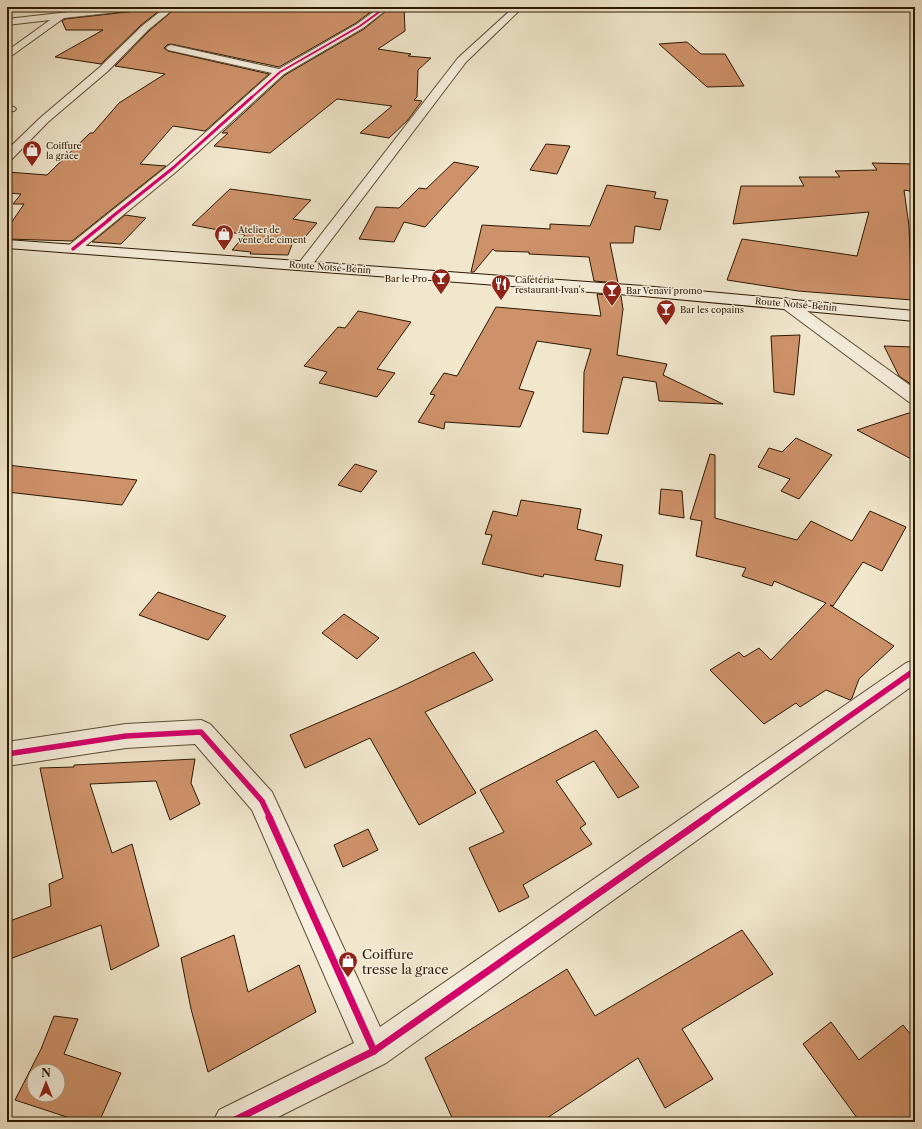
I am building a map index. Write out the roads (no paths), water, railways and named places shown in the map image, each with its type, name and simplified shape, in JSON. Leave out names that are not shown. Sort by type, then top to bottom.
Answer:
[{"type":"street","points":[[7,22],[136,7]]},
{"type":"street","points":[[7,157],[44,120],[104,69],[145,28],[172,7]]},
{"type":"street","points":[[73,249],[174,168],[280,72],[360,26],[386,7]]},
{"type":"street","points":[[304,266],[462,60],[519,7]]},
{"type":"street","points":[[7,56],[61,16]]},
{"type":"street","points":[[171,48],[280,72]]},
{"type":"street","name":"Route Notsé-Bénin","points":[[7,244],[786,303],[915,316]]},
{"type":"street","points":[[786,303],[915,398]]},
{"type":"street","points":[[231,1122],[374,1051],[915,670]]},
{"type":"street","points":[[7,754],[126,736],[201,732],[262,801],[374,1051]]},
{"type":"place","name":"Coiffure la grâce","points":[[32,167]]},
{"type":"place","name":"Atelier de vente de ciment","points":[[224,251]]},
{"type":"place","name":"Bar le Pro","points":[[441,295]]},
{"type":"place","name":"Cafétéria restaurant Ivan's","points":[[501,301]]},
{"type":"place","name":"Bar Venavi promo","points":[[612,307]]},
{"type":"place","name":"Bar les copains","points":[[666,326]]},
{"type":"place","name":"Coiffure tresse la grace","points":[[348,978]]}]
